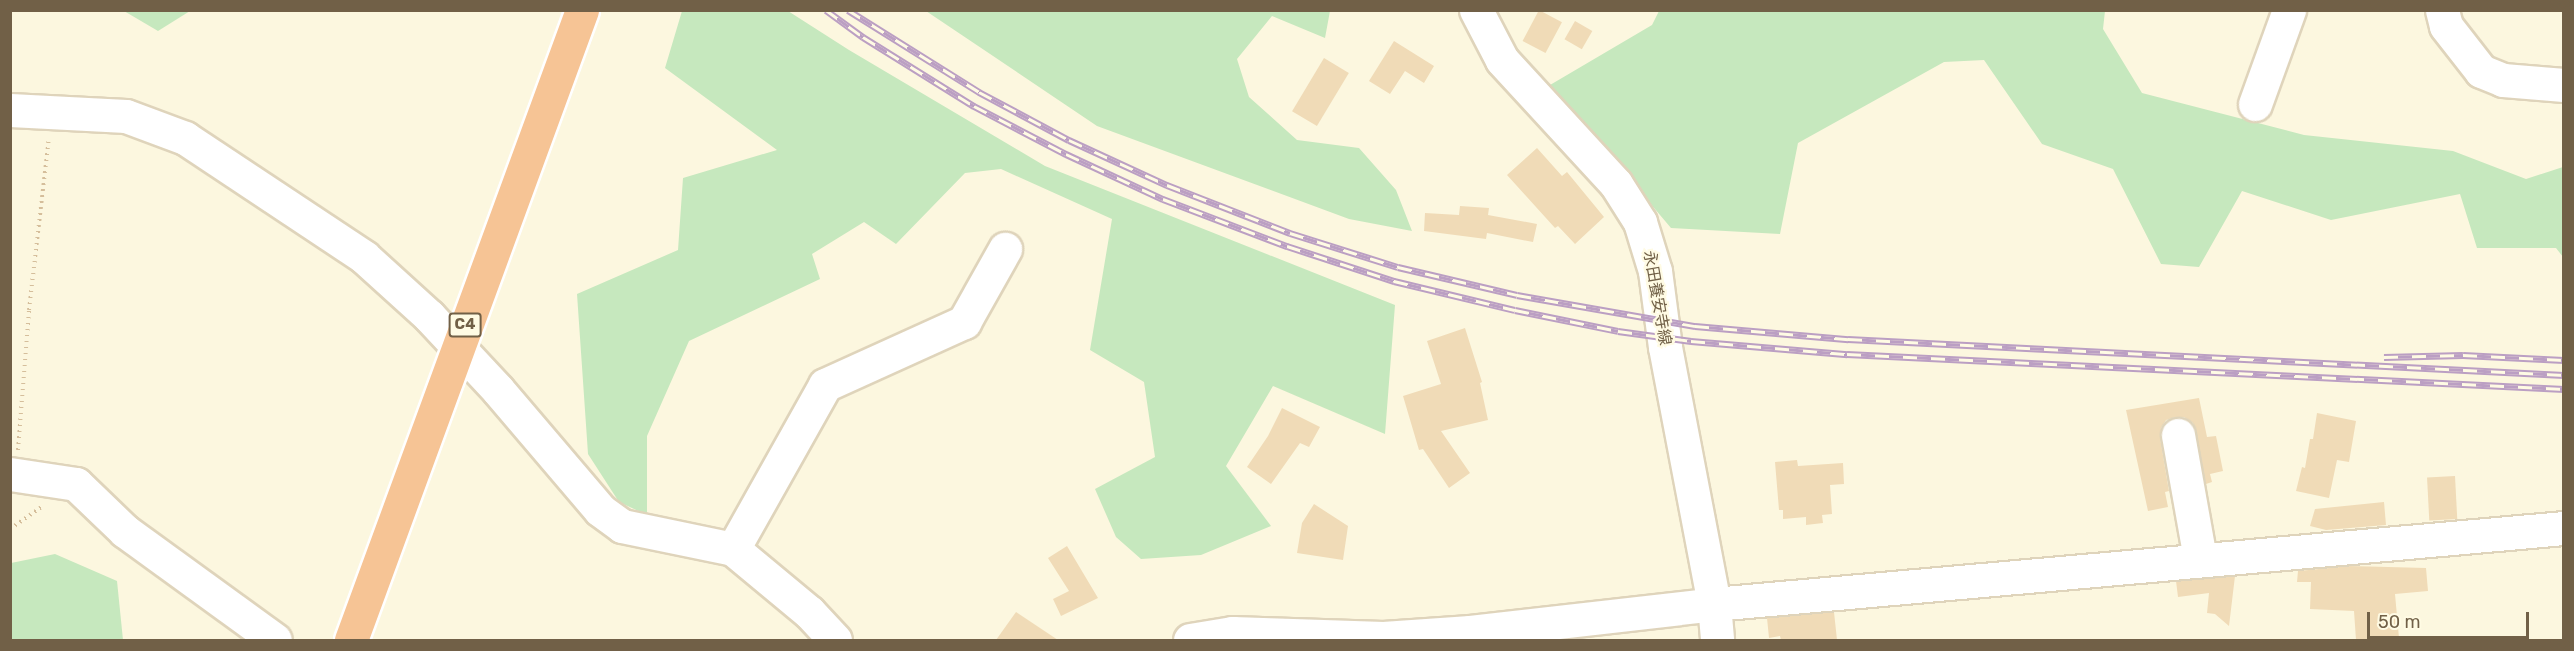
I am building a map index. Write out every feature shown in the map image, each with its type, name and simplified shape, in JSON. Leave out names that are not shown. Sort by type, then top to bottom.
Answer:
[{"type":"highway","name":"C4","points":[[351,640],[582,10]]},
{"type":"street","name":"永田養安寺線","points":[[1476,10],[1502,60],[1616,184],[1640,222],[1655,271],[1665,347],[1714,604],[1717,640]]},
{"type":"street","points":[[2255,104],[2289,10]]},
{"type":"street","points":[[2442,10],[2446,26],[2481,70],[2503,80],[2564,85]]},
{"type":"street","points":[[10,110],[126,117],[185,138],[364,257],[429,316],[498,390],[600,510],[622,526],[733,549],[809,612],[835,640]]},
{"type":"street","points":[[733,549],[825,386],[964,322],[1005,249]]},
{"type":"street","points":[[2178,435],[2200,559]]},
{"type":"street","points":[[14,474],[76,484],[124,531],[275,640]]},
{"type":"street","points":[[1190,640],[1232,633],[1383,638],[1470,632],[1714,604],[2564,528]]},
{"type":"path","points":[[14,474],[29,310],[52,113]]},
{"type":"green space","points":[[124,11],[190,11],[158,31]]},
{"type":"green space","points":[[682,11],[788,11],[849,50],[1045,166],[1395,305],[1385,434],[1273,386],[1226,466],[1271,526],[1201,555],[1141,559],[1116,537],[1095,489],[1155,457],[1144,382],[1090,350],[1112,219],[1001,169],[965,173],[896,244],[864,222],[812,254],[820,279],[689,341],[647,436],[647,515],[619,502],[588,454],[577,294],[678,250],[683,178],[777,150],[665,68]]},
{"type":"green space","points":[[926,11],[1330,11],[1325,38],[1272,16],[1237,59],[1249,97],[1297,140],[1359,148],[1396,190],[1412,231],[1349,219],[1097,126]]},
{"type":"green space","points":[[1659,11],[2105,11],[2103,29],[2142,93],[2304,135],[2453,151],[2526,179],[2563,167],[2563,257],[2556,248],[2477,248],[2460,194],[2331,220],[2242,191],[2199,267],[2161,264],[2113,169],[2042,144],[1984,60],[1944,62],[1798,143],[1780,234],[1671,228],[1550,85],[1652,25]]},
{"type":"green space","points":[[55,554],[117,581],[123,640],[11,640],[11,563]]},
{"type":"building","points":[[1539,10],[1562,22],[1546,53],[1523,41]]},
{"type":"building","points":[[1575,21],[1592,31],[1582,49],[1564,39]]},
{"type":"building","points":[[1394,41],[1434,66],[1424,83],[1405,71],[1390,94],[1369,81]]},
{"type":"building","points":[[1324,58],[1349,73],[1317,126],[1292,111]]},
{"type":"building","points":[[1537,148],[1562,176],[1567,172],[1604,217],[1575,244],[1558,226],[1555,228],[1507,175]]},
{"type":"building","points":[[1460,206],[1489,208],[1488,215],[1537,224],[1533,242],[1487,233],[1486,239],[1424,231],[1425,213],[1459,215]]},
{"type":"building","points":[[1465,328],[1482,382],[1480,383],[1488,420],[1441,431],[1470,473],[1449,488],[1423,449],[1419,450],[1403,396],[1441,384],[1427,341]]},
{"type":"building","points":[[2199,398],[2207,437],[2216,436],[2223,471],[2210,474],[2212,482],[2206,484],[2193,423],[2184,417],[2166,420],[2161,428],[2160,438],[2169,491],[2165,492],[2168,507],[2148,511],[2126,410]]},
{"type":"building","points":[[1282,408],[1320,427],[1309,447],[1300,443],[1271,484],[1247,467],[1268,436]]},
{"type":"building","points":[[2317,413],[2356,421],[2349,462],[2337,460],[2329,498],[2296,491],[2302,467],[2305,468],[2310,439],[2313,439]]},
{"type":"building","points":[[1797,460],[1798,466],[1843,463],[1844,484],[1830,485],[1832,514],[1822,515],[1823,523],[1806,525],[1806,517],[1783,519],[1783,510],[1779,510],[1775,462]]},
{"type":"building","points":[[2455,476],[2457,519],[2429,520],[2427,477]]},
{"type":"building","points":[[2384,502],[2386,525],[2326,530],[2310,526],[2315,509]]},
{"type":"building","points":[[1314,504],[1348,526],[1343,560],[1297,553],[1302,523]]},
{"type":"building","points":[[1067,546],[1098,598],[1061,616],[1053,599],[1069,591],[1048,558]]},
{"type":"building","points":[[2350,566],[2426,568],[2428,591],[2395,594],[2399,638],[2356,640],[2354,611],[2310,609],[2311,582],[2297,582],[2298,571]]},
{"type":"building","points":[[2235,576],[2229,626],[2215,614],[2207,613],[2209,593],[2178,597],[2176,581]]},
{"type":"building","points":[[1016,612],[1058,640],[996,640]]},
{"type":"building","points":[[1834,612],[1837,640],[1781,640],[1780,636],[1769,638],[1767,618]]},
{"type":"railway","points":[[826,10],[863,37],[974,106],[1066,154],[1163,199],[1287,246],[1394,281],[1515,310],[1618,331],[1691,341],[1847,354],[2564,389]]},
{"type":"railway","points":[[848,10],[979,92],[1069,140],[1167,185],[1290,233],[1398,267],[1517,295],[1695,326],[1848,339],[2564,375]]},
{"type":"railway","points":[[2384,357],[2463,355],[2564,360]]}]
